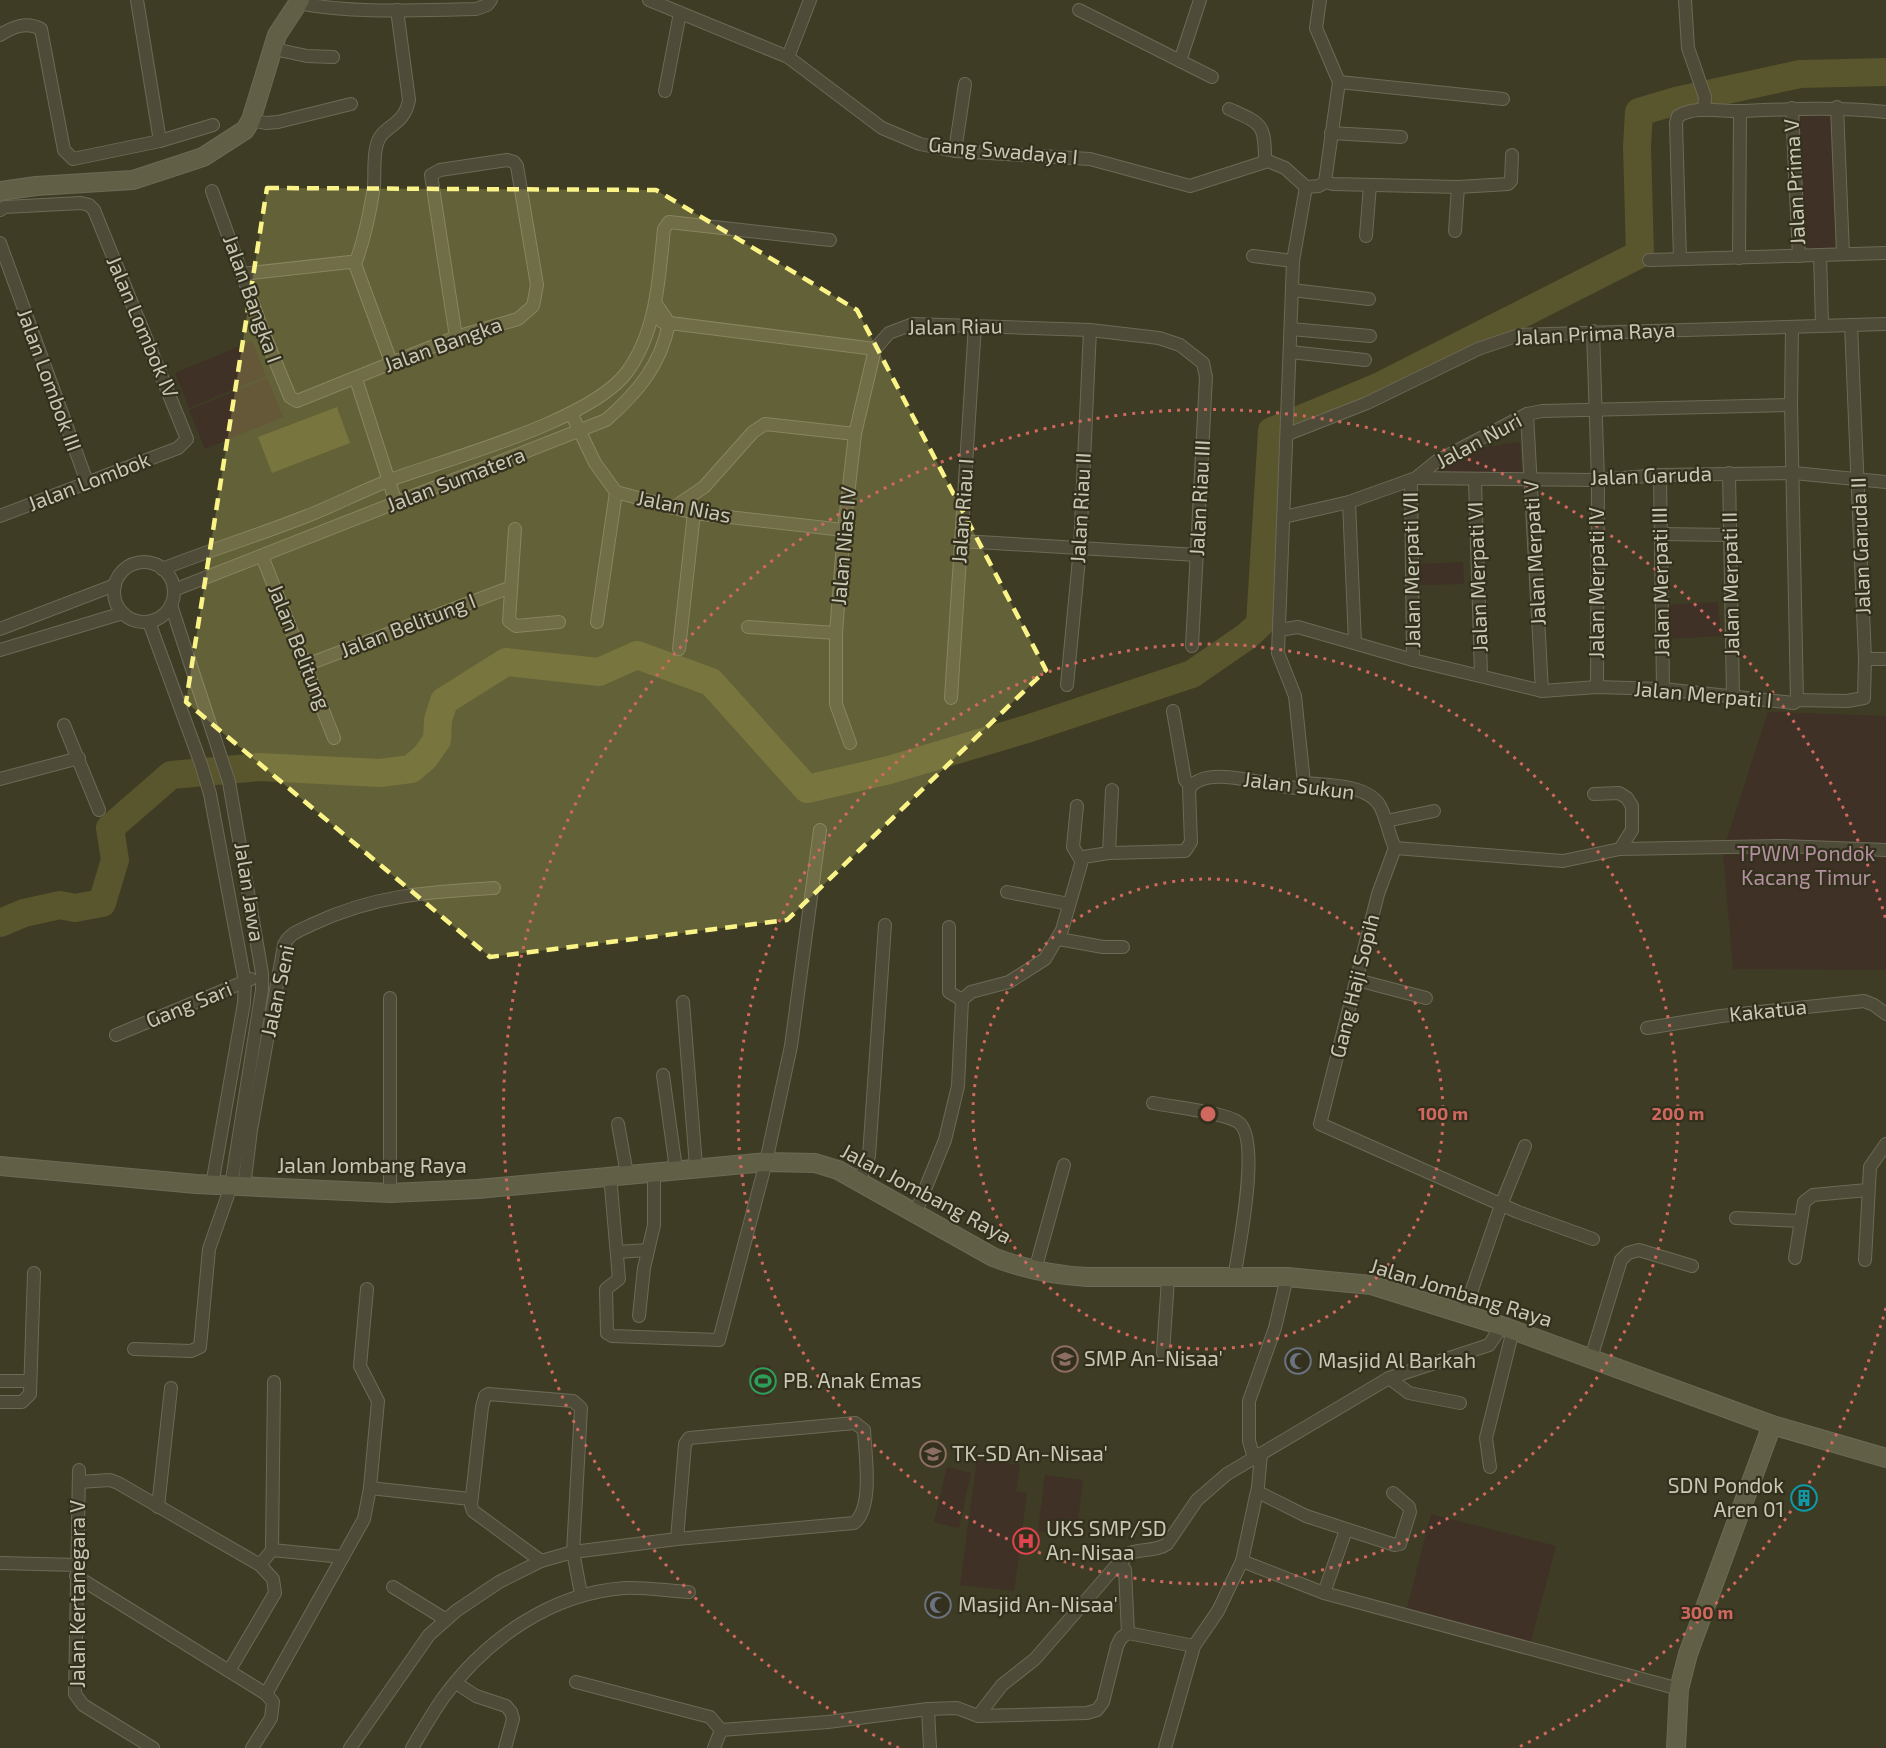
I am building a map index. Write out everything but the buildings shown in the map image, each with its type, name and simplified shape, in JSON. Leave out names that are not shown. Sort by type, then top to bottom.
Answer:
[{"type":"main road","points":[[0,191],[133,180],[203,157],[245,130],[251,120],[277,35],[299,2]]},
{"type":"main road","name":"Jalan Jombang Raya","points":[[0,1166],[212,1185],[390,1193],[478,1189],[676,1168],[766,1162],[815,1163],[838,1170],[993,1257],[1035,1270],[1076,1276],[1168,1279],[1287,1277],[1371,1285],[1464,1312],[1772,1425],[1886,1458]]},
{"type":"main road","points":[[1676,1748],[1679,1689],[1688,1654],[1772,1425]]},
{"type":"street","points":[[136,0],[160,141]]},
{"type":"street","points":[[299,2],[324,8],[396,10],[476,9],[487,5],[491,0]]},
{"type":"street","name":"Gang Swadaya I","points":[[649,0],[788,57],[888,132],[920,144],[955,151],[1090,159],[1190,186],[1265,160]]},
{"type":"street","points":[[788,57],[810,0]]},
{"type":"street","points":[[1180,61],[1200,0]]},
{"type":"street","points":[[1320,0],[1316,28],[1339,82],[1324,182]]},
{"type":"street","points":[[1685,0],[1688,48],[1702,91],[1704,110]]},
{"type":"street","points":[[390,362],[355,264],[374,187],[377,143],[384,133],[399,122],[407,111],[409,100],[396,10]]},
{"type":"street","points":[[1079,10],[1212,77]]},
{"type":"street","points":[[665,91],[680,13]]},
{"type":"street","points":[[0,19],[13,27]]},
{"type":"street","points":[[0,35],[13,27],[31,25],[41,29],[66,154],[78,159],[160,141],[213,125]]},
{"type":"street","points":[[274,49],[307,57],[333,57]]},
{"type":"street","points":[[1339,82],[1503,99]]},
{"type":"street","points":[[955,151],[965,84]]},
{"type":"street","points":[[251,120],[266,123],[278,122],[351,104]]},
{"type":"street","points":[[1680,259],[1676,123],[1678,116],[1704,110],[1740,111],[1837,107],[1886,112]]},
{"type":"street","points":[[1837,107],[1843,254]]},
{"type":"street","name":"Jalan Prima V","points":[[1792,108],[1799,256]]},
{"type":"street","points":[[1229,109],[1258,122],[1265,137],[1265,160],[1285,168],[1306,187],[1319,186],[1324,182],[1458,187],[1510,183],[1512,155]]},
{"type":"street","points":[[1739,258],[1740,111]]},
{"type":"street","points":[[1330,133],[1401,137]]},
{"type":"street","name":"Jalan Bangka","points":[[297,401],[456,337],[518,319],[529,311],[536,298],[537,285],[517,166],[514,162],[507,160],[440,170],[431,175],[456,337]]},
{"type":"street","points":[[1366,236],[1370,185]]},
{"type":"street","points":[[1304,783],[1295,696],[1278,653],[1293,261],[1306,187]]},
{"type":"street","points":[[1455,231],[1458,187]]},
{"type":"street","name":"Jalan Bangka I","points":[[212,191],[290,397],[297,401]]},
{"type":"street","name":"Jalan Lombok IV","points":[[0,210],[5,207],[81,203],[89,205],[186,432],[186,442],[178,448]]},
{"type":"street","name":"Jalan Sumatera","points":[[162,568],[305,516],[389,481],[571,413],[606,392],[627,373],[646,334],[656,304],[664,229],[670,222],[830,240]]},
{"type":"street","name":"Jalan Lombok III","points":[[0,243],[87,482]]},
{"type":"street","points":[[1649,260],[1886,253]]},
{"type":"street","points":[[1820,255],[1822,325]]},
{"type":"street","points":[[1253,256],[1293,261]]},
{"type":"street","points":[[242,274],[350,262],[355,264]]},
{"type":"street","points":[[1292,290],[1370,299]]},
{"type":"street","points":[[656,304],[669,323]]},
{"type":"street","points":[[649,320],[875,349]]},
{"type":"street","name":"Jalan Sumatera","points":[[174,590],[606,420],[644,383],[657,360],[669,323]]},
{"type":"street","name":"Jalan Riau","points":[[875,349],[889,333],[901,326],[912,324],[1090,330],[1159,338],[1180,345],[1195,354]]},
{"type":"street","name":"Jalan Prima Raya","points":[[1288,430],[1367,403],[1497,341],[1519,335],[1886,324]]},
{"type":"street","name":"Jalan Riau I","points":[[951,698],[975,325]]},
{"type":"street","name":"Jalan Garuda II","points":[[1797,700],[1847,701],[1864,698],[1865,660],[1851,325]]},
{"type":"street","name":"Jalan Merpati I","points":[[1279,630],[1298,627],[1413,660],[1542,691],[1597,687],[1663,689],[1794,703],[1797,700],[1791,405],[1792,327]]},
{"type":"street","points":[[1291,329],[1370,336]]},
{"type":"street","name":"Jalan Riau II","points":[[1067,685],[1080,548],[1090,330]]},
{"type":"street","name":"Jalan Merpati IV","points":[[1593,331],[1598,480],[1597,687]]},
{"type":"street","name":"Jalan Nias IV","points":[[850,743],[836,704],[836,633],[844,530],[855,434],[875,349]]},
{"type":"street","points":[[1290,352],[1365,360]]},
{"type":"street","name":"Jalan Riau III","points":[[1192,646],[1206,377],[1203,363],[1195,354]]},
{"type":"street","points":[[356,379],[396,503]]},
{"type":"street","name":"Jalan Nuri","points":[[1284,517],[1349,502],[1413,479],[1458,449],[1527,414],[1542,411],[1791,405]]},
{"type":"street","name":"Jalan Nias","points":[[571,413],[595,463],[616,492],[693,513],[844,530]]},
{"type":"street","name":"Jalan Merpati V","points":[[1527,414],[1542,691]]},
{"type":"street","points":[[673,508],[704,487],[753,432],[765,424],[855,434]]},
{"type":"street","name":"Jalan Lombok","points":[[0,516],[178,448]]},
{"type":"street","name":"Jalan Garuda","points":[[1413,479],[1598,480],[1660,475],[1794,472],[1858,481],[1886,482]]},
{"type":"street","name":"Jalan Merpati II","points":[[1729,473],[1733,696]]},
{"type":"street","name":"Jalan Merpati III","points":[[1660,475],[1663,689]]},
{"type":"street","name":"Jalan Merpati VII","points":[[1413,479],[1413,660]]},
{"type":"street","name":"Jalan Merpati VI","points":[[1475,480],[1481,675]]},
{"type":"street","points":[[597,622],[616,492]]},
{"type":"street","points":[[1349,502],[1355,643]]},
{"type":"street","points":[[679,649],[693,513]]},
{"type":"street","points":[[515,529],[508,618],[511,624],[516,626],[559,622]]},
{"type":"street","points":[[1660,534],[1730,535]]},
{"type":"street","points":[[961,541],[1197,555]]},
{"type":"street","name":"Jalan Belitung","points":[[262,556],[334,738]]},
{"type":"street","points":[[138,563],[147,563],[162,568],[172,582],[174,590],[171,605],[162,616],[149,622],[135,621],[123,613],[115,600],[116,585],[124,571],[138,563]]},
{"type":"street","points":[[0,628],[116,585]]},
{"type":"street","name":"Jalan Belitung I","points":[[306,665],[510,587]]},
{"type":"street","name":"Jalan Jawa","points":[[171,605],[232,795],[262,973],[262,990],[237,1186]]},
{"type":"street","points":[[0,650],[123,613]]},
{"type":"street","name":"Jalan Jawa","points":[[149,622],[201,764],[210,797],[245,982],[244,1003],[212,1185]]},
{"type":"street","points":[[748,627],[836,633]]},
{"type":"street","points":[[1865,660],[1886,659]]},
{"type":"street","points":[[915,1214],[945,1140],[958,1086],[962,999],[971,992],[1009,981],[1045,959],[1059,939],[1081,860],[1089,854],[1177,852],[1189,849],[1188,794],[1191,786],[1185,780],[1173,711]]},
{"type":"street","points":[[64,725],[99,810]]},
{"type":"street","points":[[0,779],[42,770],[79,758]]},
{"type":"street","name":"Jalan Sukun","points":[[1191,786],[1210,776],[1246,780],[1283,788],[1299,788],[1304,783],[1346,788],[1370,796],[1381,806],[1395,848]]},
{"type":"street","points":[[1109,853],[1112,790]]},
{"type":"street","points":[[1594,794],[1619,793],[1627,798],[1632,806],[1632,830],[1620,849]]},
{"type":"street","points":[[210,797],[232,795]]},
{"type":"street","points":[[1077,806],[1073,847],[1081,860]]},
{"type":"street","points":[[1386,821],[1434,811]]},
{"type":"street","points":[[618,1124],[617,1252],[619,1279],[607,1287],[607,1331],[609,1335],[719,1340],[766,1162],[791,1046],[820,830]]},
{"type":"street","points":[[1395,848],[1563,861],[1620,849],[1782,846],[1886,850]]},
{"type":"street","name":"Gang Haji Sopih","points":[[1395,848],[1378,894],[1320,1124],[1501,1205]]},
{"type":"street","name":"Jalan Seni","points":[[237,1186],[251,1130],[284,945],[289,936],[338,912],[373,901],[411,893],[494,888]]},
{"type":"street","points":[[1007,892],[1069,904]]},
{"type":"street","points":[[860,1182],[869,1156],[885,925]]},
{"type":"street","points":[[949,927],[949,992],[962,999]]},
{"type":"street","points":[[1059,939],[1103,947],[1123,947]]},
{"type":"street","name":"Gang Sari","points":[[116,1035],[262,973]]},
{"type":"street","points":[[1357,980],[1426,998]]},
{"type":"street","points":[[390,998],[390,1193]]},
{"type":"street","name":"Kakatua","points":[[1647,1028],[1721,1016],[1864,1001],[1886,1014]]},
{"type":"street","points":[[683,1002],[696,1167]]},
{"type":"street","points":[[663,1075],[676,1168]]},
{"type":"street","points":[[1153,1103],[1227,1117],[1240,1123],[1246,1134],[1250,1156],[1234,1279]]},
{"type":"street","points":[[1865,1260],[1870,1167],[1886,1144]]},
{"type":"street","points":[[1464,1312],[1501,1205],[1525,1146]]},
{"type":"street","points":[[1035,1270],[1064,1165]]},
{"type":"street","points":[[639,1316],[648,1250],[654,1225],[654,1171]]},
{"type":"street","points":[[134,1349],[191,1351],[200,1347],[208,1249],[237,1186]]},
{"type":"street","points":[[1795,1258],[1804,1202],[1812,1195],[1867,1190]]},
{"type":"street","points":[[1501,1205],[1593,1239]]},
{"type":"street","points":[[1736,1218],[1801,1221]]},
{"type":"street","points":[[617,1252],[648,1250]]},
{"type":"street","points":[[1591,1358],[1621,1260],[1628,1252],[1639,1250],[1692,1266]]},
{"type":"street","points":[[0,1402],[25,1401],[31,1390],[34,1273]]},
{"type":"street","points":[[1165,1748],[1194,1646],[1218,1611],[1242,1561],[1258,1492],[1258,1456],[1249,1441],[1249,1401],[1275,1328],[1287,1277]]},
{"type":"street","points":[[1163,1353],[1168,1279]]},
{"type":"street","points":[[266,1694],[364,1519],[370,1488],[378,1401],[360,1366],[367,1289]]},
{"type":"street","points":[[1121,1566],[1125,1555],[1134,1550],[1162,1547],[1197,1500],[1227,1474],[1389,1378],[1489,1345],[1508,1328]]},
{"type":"street","points":[[1490,1467],[1486,1438],[1508,1328]]},
{"type":"street","points":[[1389,1378],[1410,1393],[1460,1403]]},
{"type":"street","points":[[0,1381],[30,1381]]},
{"type":"street","points":[[260,1565],[272,1550],[274,1382]]},
{"type":"street","points":[[171,1388],[158,1507],[260,1565],[273,1579],[276,1589],[229,1671]]},
{"type":"street","points":[[541,1561],[473,1511],[470,1499],[485,1396],[573,1401],[581,1408],[573,1552],[581,1594]]},
{"type":"street","points":[[350,1748],[415,1653],[445,1619],[499,1582],[541,1561],[573,1552],[677,1539],[854,1523],[864,1506],[866,1491],[864,1430],[855,1423],[689,1438],[685,1444],[677,1539]]},
{"type":"street","name":"Jalan Kertanegara V","points":[[153,1748],[83,1705],[75,1694],[79,1476],[118,1483],[158,1507]]},
{"type":"street","points":[[370,1488],[470,1499]]},
{"type":"street","points":[[1258,1492],[1279,1505],[1395,1545],[1401,1544],[1410,1512],[1409,1507],[1394,1493]]},
{"type":"street","points":[[1324,1593],[1346,1530]]},
{"type":"street","points":[[272,1550],[343,1557]]},
{"type":"street","points":[[1242,1561],[1324,1593],[1679,1689]]},
{"type":"street","points":[[0,1563],[76,1571],[266,1694],[273,1701],[273,1710],[252,1748]]},
{"type":"street","points":[[1121,1566],[1125,1570],[1128,1633]]},
{"type":"street","points":[[978,1716],[1002,1685],[1035,1659],[1116,1567],[1121,1566]]},
{"type":"street","points":[[393,1587],[445,1619]]},
{"type":"street","points":[[412,1748],[444,1697],[474,1663],[510,1632],[545,1609],[581,1594],[627,1588],[689,1592]]},
{"type":"street","points":[[721,1730],[828,1722],[928,1709],[957,1708],[978,1716],[1086,1713],[1097,1710],[1103,1702],[1117,1646],[1121,1638],[1128,1633],[1194,1646]]},
{"type":"street","points":[[576,1682],[710,1717],[721,1730]]},
{"type":"street","points":[[456,1683],[476,1696],[506,1706],[511,1712],[513,1719],[505,1748]]},
{"type":"street","points":[[928,1709],[930,1748]]},
{"type":"street","points":[[714,1748],[721,1730]]},
{"type":"highlighted area","points":[[267,188],[656,190],[857,310],[1046,670],[787,920],[490,957],[186,702]]},
{"type":"green space","points":[[1798,111],[1832,111],[1839,250],[1802,251]]},
{"type":"green space","points":[[252,341],[266,376],[189,408],[175,373]]},
{"type":"green space","points":[[267,378],[283,417],[205,449],[189,410]]},
{"type":"green space","points":[[1520,442],[1522,473],[1426,477],[1473,449]]},
{"type":"green space","points":[[1463,562],[1464,584],[1417,585],[1417,564]]},
{"type":"green space","points":[[1718,602],[1721,636],[1667,639],[1665,605]]},
{"type":"green space","name":"TPWM Pondok Kacang Timur","points":[[1768,712],[1886,716],[1886,970],[1733,969],[1723,851]]},
{"type":"green space","name":"PB. Anak Emas","points":[[755,1365],[771,1365],[770,1397],[755,1397]]},
{"type":"green space","points":[[977,1459],[1020,1465],[1016,1491],[1027,1493],[1014,1591],[960,1585]]},
{"type":"green space","points":[[947,1467],[971,1473],[959,1528],[934,1522]]},
{"type":"green space","points":[[1045,1475],[1083,1480],[1076,1536],[1038,1531]]},
{"type":"green space","points":[[1431,1514],[1556,1546],[1530,1644],[1406,1612]]},
{"type":"shaded area","points":[[337,407],[350,443],[272,473],[258,437]]},
{"type":"waterway","points":[[0,923],[24,913],[60,905],[75,908],[102,903],[115,860],[110,828],[171,775],[260,767],[380,773],[411,769],[425,757],[437,740],[438,720],[444,701],[506,662],[599,672],[637,655],[711,682],[807,789],[889,770],[1027,729],[1192,674],[1247,636],[1260,624],[1272,431],[1378,387],[1640,254],[1637,146],[1639,112],[1676,101],[1800,74],[1886,72]]},
{"type":"place","name":"SMP An-Nisaa'","points":[[1065,1359]]},
{"type":"place","name":"Masjid Al Barkah","points":[[1298,1361]]},
{"type":"place","name":"PB. Anak Emas","points":[[763,1381]]},
{"type":"place","name":"TK-SD An-Nisaa'","points":[[933,1454]]},
{"type":"place","name":"SDN Pondok Aren 01","points":[[1804,1498]]},
{"type":"place","name":"UKS SMP/SD An-Nisaa","points":[[1026,1541]]},
{"type":"place","name":"Masjid An-Nisaa'","points":[[938,1605]]}]
